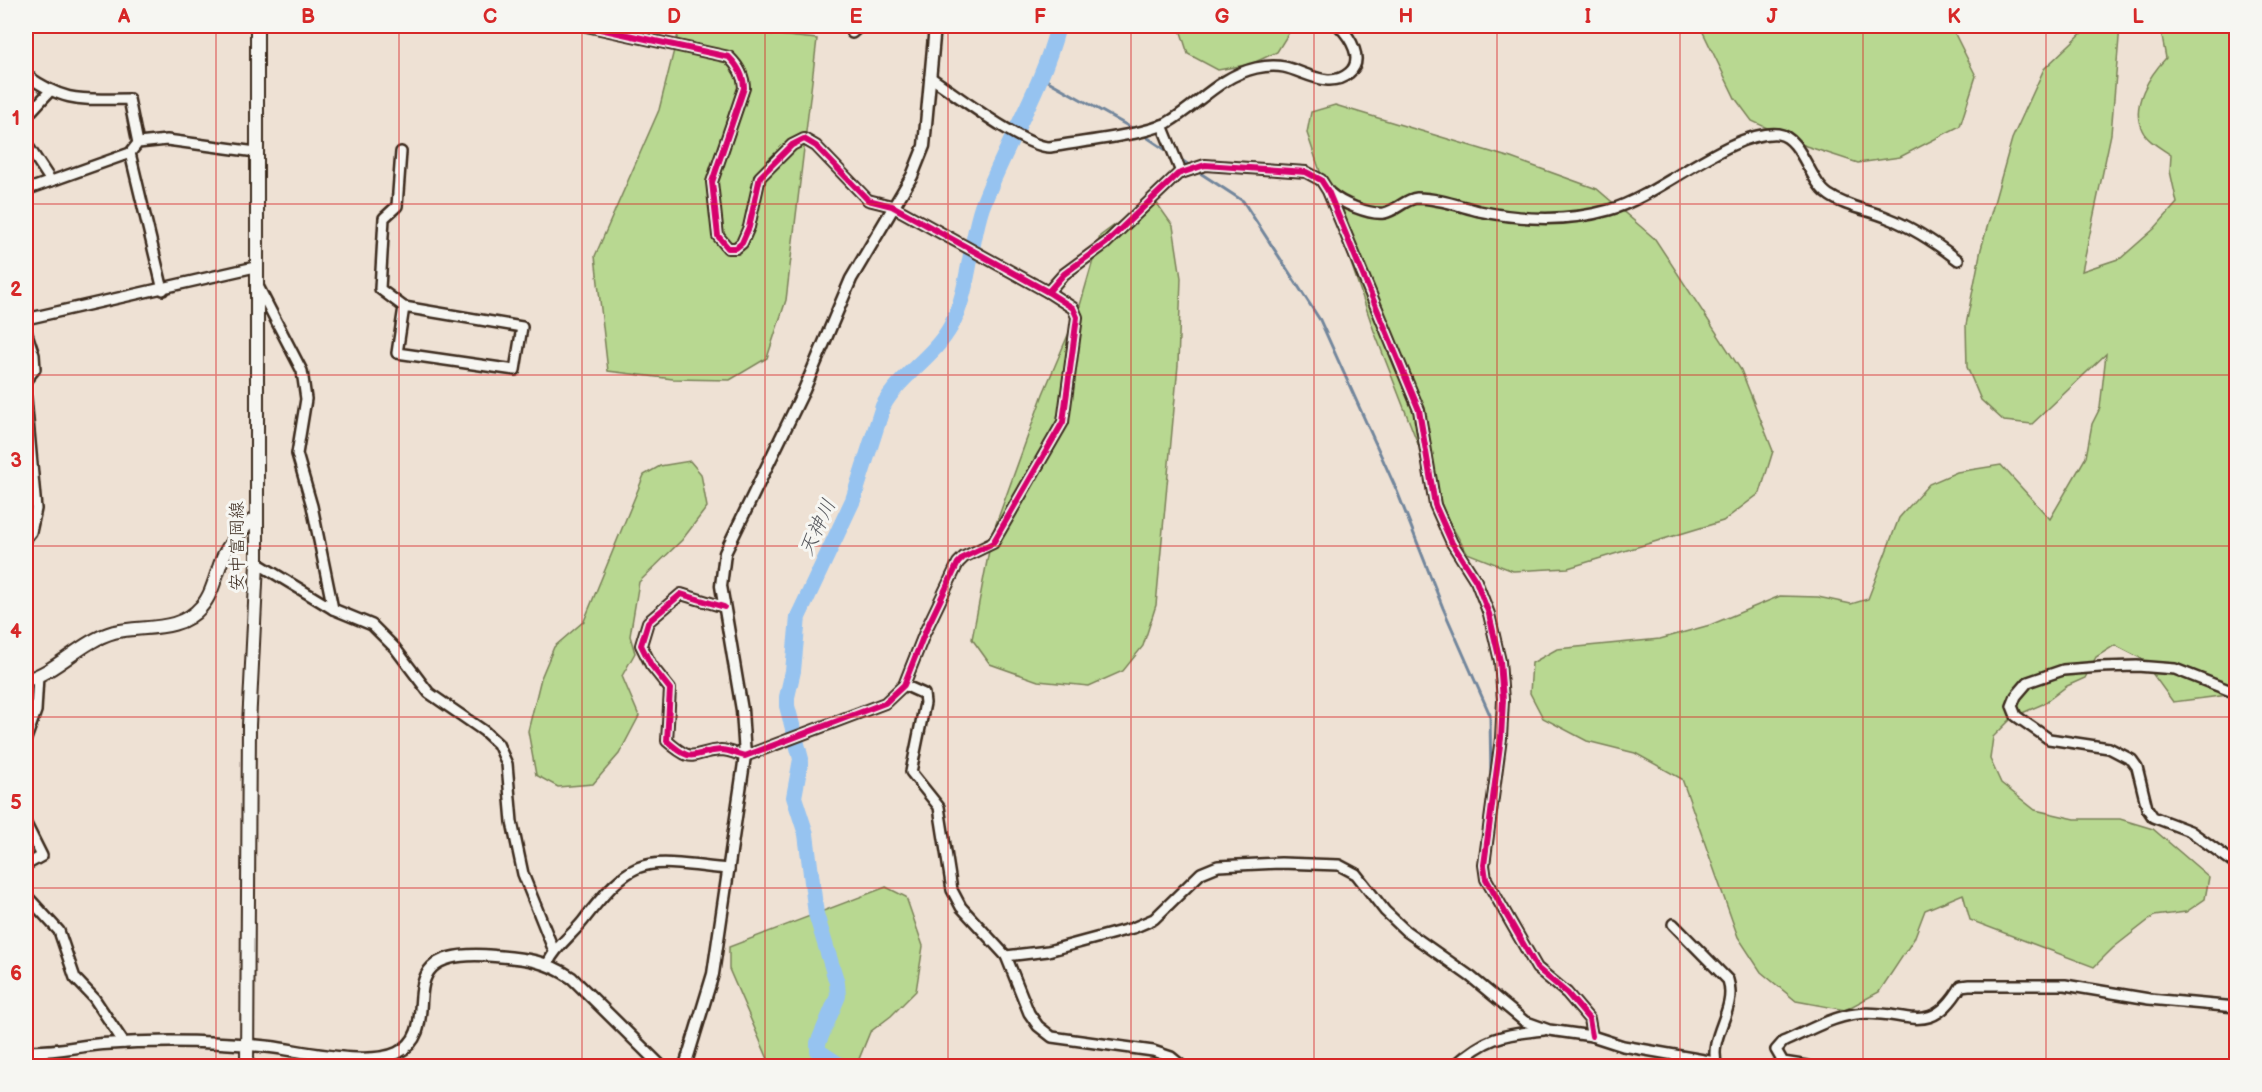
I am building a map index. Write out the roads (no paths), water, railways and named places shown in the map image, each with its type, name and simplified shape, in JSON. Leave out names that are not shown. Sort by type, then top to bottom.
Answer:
[{"type":"main road","name":"安中富岡線","points":[[247,1066],[249,725],[257,563],[255,267],[257,26]]},
{"type":"main road","points":[[32,678],[104,636],[127,630],[163,627],[195,613],[208,596],[228,548],[255,518]]},
{"type":"street","points":[[586,26],[729,57],[736,64],[744,80],[744,88],[712,182],[718,236],[728,248],[736,248],[742,243],[749,227],[760,177],[792,145],[804,139],[816,146],[868,200],[892,206],[1048,292],[1073,308],[1078,324],[1063,422],[993,543],[964,557],[958,563],[925,632],[904,685],[885,702],[802,736],[745,756],[722,750],[696,757],[684,755],[667,741],[670,688],[651,665],[641,645],[648,622],[681,594],[724,607]]},
{"type":"street","points":[[852,33],[860,26]]},
{"type":"street","points":[[685,1066],[713,974],[745,756],[742,710],[724,607],[721,569],[733,531],[804,390],[851,279],[892,206],[912,176],[924,146],[935,26]]},
{"type":"street","points":[[930,77],[1022,138],[1041,147],[1050,147],[1162,125],[1219,83],[1253,69],[1282,66],[1328,80],[1346,76],[1354,66],[1356,53],[1346,32],[1339,26]]},
{"type":"street","points":[[26,75],[50,92],[74,99],[129,99],[138,142],[130,153],[26,190]]},
{"type":"street","points":[[26,117],[50,92]]},
{"type":"street","points":[[1162,125],[1181,172]]},
{"type":"street","points":[[1328,191],[1347,204],[1383,213],[1414,198],[1459,205],[1499,215],[1555,219],[1610,210],[1656,191],[1721,150],[1748,139],[1778,134],[1788,138],[1799,151],[1816,183],[1829,195],[1911,228],[1958,260]]},
{"type":"street","points":[[138,142],[167,140],[256,152]]},
{"type":"street","points":[[26,143],[51,181]]},
{"type":"street","points":[[401,152],[397,206],[384,218],[380,288],[404,307],[522,327],[515,370],[397,353],[404,307]]},
{"type":"street","points":[[130,153],[163,290]]},
{"type":"street","points":[[1048,292],[1064,274],[1106,243],[1181,172],[1204,165],[1306,172],[1321,180],[1328,191],[1419,410],[1435,505],[1452,543],[1476,581],[1489,614],[1500,661],[1503,700],[1502,729],[1484,865],[1486,879],[1537,968],[1567,993],[1589,1018],[1592,1036]]},
{"type":"street","points":[[26,319],[163,290],[255,267]]},
{"type":"street","points":[[255,281],[302,371],[306,399],[297,454],[312,506],[333,609]]},
{"type":"street","points":[[26,331],[34,355],[35,369],[26,381]]},
{"type":"street","points":[[26,398],[36,509],[31,532],[26,538]]},
{"type":"street","points":[[257,563],[333,609],[372,626],[395,648],[429,693],[484,731],[498,744],[507,764],[512,822],[523,874],[554,951]]},
{"type":"street","points":[[2236,693],[2175,669],[2137,666],[2100,667],[2063,670],[2028,682],[2016,696],[2012,706],[2016,716],[2049,739],[2109,748],[2132,760],[2138,767],[2147,808],[2153,817],[2190,831],[2236,864]]},
{"type":"street","points":[[26,739],[36,711],[32,678]]},
{"type":"street","points":[[904,685],[924,694],[925,703],[911,772],[939,807],[952,890],[961,908],[1006,956],[1029,1013],[1038,1026],[1052,1037],[1153,1051],[1171,1058],[1182,1066]]},
{"type":"street","points":[[26,824],[42,856],[26,865]]},
{"type":"street","points":[[548,963],[554,951],[573,934],[612,884],[632,868],[656,862],[729,869]]},
{"type":"street","points":[[1006,956],[1048,951],[1154,919],[1174,902],[1201,873],[1218,866],[1281,863],[1339,865],[1356,874],[1385,911],[1406,931],[1471,977],[1516,1016],[1549,1029],[1592,1036],[1623,1046],[1716,1064],[1715,1041],[1731,990],[1728,980],[1673,924]]},
{"type":"street","points":[[26,895],[59,932],[75,978],[94,998],[124,1043]]},
{"type":"street","points":[[26,1051],[124,1043],[247,1045],[360,1058],[389,1056],[398,1053],[412,1038],[417,1028],[423,984],[430,969],[442,960],[466,953],[529,958],[548,963],[572,978],[661,1066]]},
{"type":"street","points":[[1808,1066],[1783,1062],[1776,1050],[1783,1042],[1855,1014],[1927,1019],[1944,1011],[1961,986],[2065,985],[2150,999],[2236,1006]]},
{"type":"street","points":[[1454,1066],[1482,1043],[1515,1032],[1549,1029]]},
{"type":"waterway","name":"天神川","points":[[841,1066],[818,1051],[818,1043],[838,996],[837,983],[816,914],[806,834],[794,797],[801,759],[787,706],[787,697],[793,671],[798,617],[853,500],[883,406],[898,385],[936,347],[951,326],[966,282],[982,207],[1043,72],[1058,26]]},
{"type":"waterway","points":[[1041,77],[1137,131]]},
{"type":"waterway","points":[[1142,134],[1169,152]]},
{"type":"waterway","points":[[1180,159],[1192,167]]},
{"type":"waterway","points":[[1197,171],[1243,201],[1320,320],[1397,491],[1443,608],[1490,715],[1491,781]]}]
